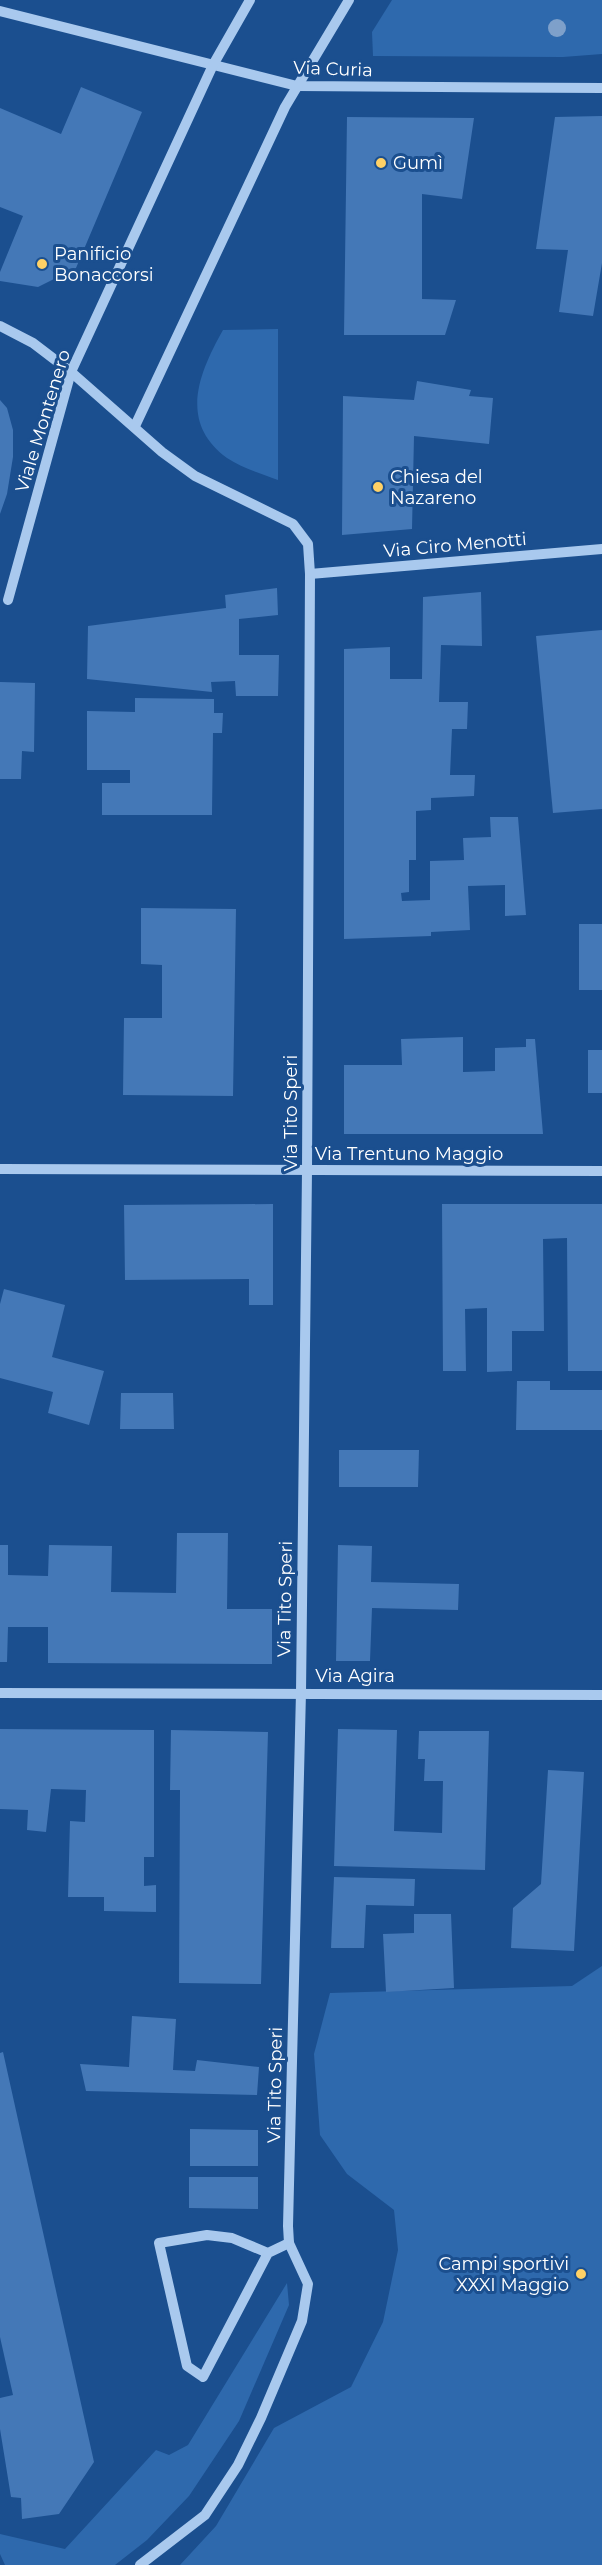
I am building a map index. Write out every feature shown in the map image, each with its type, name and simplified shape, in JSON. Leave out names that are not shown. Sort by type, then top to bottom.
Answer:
[{"type":"street","name":"Viale Montenero","points":[[8,600],[71,372],[213,65],[250,0]]},
{"type":"street","points":[[135,426],[275,128],[297,86],[349,0]]},
{"type":"street","name":"Via Curia","points":[[0,11],[297,86],[602,88]]},
{"type":"street","name":"Via Tito Speri","points":[[0,326],[33,343],[71,372],[162,452],[195,476],[294,524],[308,544],[310,574],[307,1171],[301,1692],[289,2243],[308,2284],[302,2321],[261,2418],[238,2465],[205,2515],[140,2565]]},
{"type":"street","name":"Via Ciro Menotti","points":[[310,574],[602,549]]},
{"type":"street","name":"Via Trentuno Maggio","points":[[0,1169],[602,1172]]},
{"type":"street","name":"Via Agira","points":[[0,1693],[301,1692],[602,1695]]},
{"type":"street","points":[[268,2253],[232,2238],[207,2235],[159,2243],[187,2366],[203,2377],[268,2253],[289,2243]]},
{"type":"shaded area","points":[[392,0],[602,0],[602,54],[563,57],[373,56],[372,32]]},
{"type":"shaded area","points":[[278,329],[278,480],[233,462],[212,444],[202,429],[198,413],[198,397],[207,363],[223,330]]},
{"type":"shaded area","points":[[602,1966],[602,2565],[180,2565],[216,2526],[274,2428],[351,2387],[383,2322],[398,2250],[394,2210],[347,2174],[320,2135],[314,2054],[330,1993],[572,1986]]},
{"type":"shaded area","points":[[287,2283],[289,2305],[239,2421],[189,2496],[147,2540],[115,2565],[5,2565],[0,2554],[0,2534],[65,2549],[156,2450],[169,2455],[188,2445]]},
{"type":"building","points":[[81,87],[142,112],[76,268],[38,287],[0,281],[0,272],[23,216],[0,207],[0,108],[61,134]]},
{"type":"building","points":[[602,116],[602,263],[593,316],[559,312],[568,250],[536,249],[555,117]]},
{"type":"building","points":[[347,117],[474,118],[462,199],[422,194],[422,299],[456,300],[445,335],[344,335]]},
{"type":"building","name":"Chiesa del Nazareno","points":[[417,381],[471,390],[469,396],[493,398],[489,444],[414,436],[412,529],[342,535],[343,396],[414,400]]},
{"type":"building","points":[[0,400],[7,408],[13,430],[13,457],[7,494],[0,514]]},
{"type":"building","points":[[277,588],[278,615],[239,619],[239,655],[279,655],[278,696],[236,696],[235,681],[211,682],[212,692],[87,679],[88,626],[226,608],[225,595]]},
{"type":"building","points":[[481,592],[482,646],[441,645],[439,702],[468,702],[467,729],[452,729],[450,775],[475,775],[474,796],[431,798],[431,810],[416,811],[416,860],[409,860],[409,892],[401,893],[402,901],[430,900],[430,861],[464,860],[463,838],[491,837],[490,817],[518,817],[526,915],[505,916],[505,885],[468,886],[470,930],[431,932],[431,936],[344,939],[344,649],[390,647],[390,679],[422,679],[423,597]]},
{"type":"building","points":[[602,630],[602,809],[553,813],[536,636]]},
{"type":"building","points":[[0,682],[35,683],[34,752],[22,751],[21,779],[0,779]]},
{"type":"building","points":[[135,698],[214,699],[214,713],[223,713],[222,733],[213,733],[212,815],[102,815],[102,783],[130,783],[130,770],[87,770],[87,711],[135,712]]},
{"type":"building","points":[[141,908],[236,909],[233,1096],[123,1095],[124,1018],[162,1018],[162,965],[141,964]]},
{"type":"building","points":[[579,924],[602,924],[602,990],[579,990]]},
{"type":"building","points":[[463,1037],[463,1072],[495,1071],[495,1048],[526,1047],[526,1039],[535,1039],[543,1134],[344,1134],[344,1065],[402,1065],[401,1039]]},
{"type":"building","points":[[588,1050],[602,1050],[602,1093],[588,1093]]},
{"type":"building","points":[[273,1204],[273,1305],[249,1305],[249,1279],[125,1280],[124,1205]]},
{"type":"building","points":[[442,1204],[602,1204],[602,1371],[568,1371],[567,1238],[543,1239],[544,1331],[512,1331],[512,1371],[487,1372],[487,1308],[465,1309],[466,1371],[443,1371]]},
{"type":"building","points":[[4,1289],[65,1305],[52,1357],[104,1371],[89,1425],[48,1413],[53,1392],[0,1378],[0,1304]]},
{"type":"building","points":[[517,1381],[550,1381],[550,1390],[602,1390],[602,1430],[516,1430]]},
{"type":"building","points":[[121,1393],[173,1393],[174,1429],[120,1429]]},
{"type":"building","points":[[339,1450],[419,1450],[418,1487],[339,1487]]},
{"type":"building","points":[[177,1533],[228,1533],[227,1609],[272,1609],[272,1664],[48,1663],[48,1627],[8,1627],[7,1662],[0,1662],[0,1545],[8,1545],[8,1575],[48,1576],[49,1545],[112,1546],[111,1592],[176,1593]]},
{"type":"building","points":[[338,1545],[372,1546],[371,1582],[459,1584],[458,1610],[372,1608],[370,1661],[336,1661]]},
{"type":"building","points":[[0,1729],[154,1730],[154,1857],[144,1857],[144,1886],[156,1885],[156,1912],[104,1911],[104,1897],[68,1897],[70,1821],[85,1822],[86,1790],[51,1789],[46,1832],[27,1830],[28,1810],[0,1809]]},
{"type":"building","points":[[338,1729],[397,1730],[394,1831],[442,1833],[443,1781],[424,1781],[425,1759],[418,1759],[419,1731],[489,1731],[485,1870],[334,1866]]},
{"type":"building","points":[[171,1730],[268,1732],[261,1984],[179,1983],[180,1790],[170,1790]]},
{"type":"building","points":[[548,1770],[584,1772],[574,1951],[511,1948],[513,1908],[541,1884]]},
{"type":"building","points":[[334,1877],[415,1879],[414,1906],[366,1905],[364,1948],[331,1948]]},
{"type":"building","points":[[414,1914],[451,1914],[454,1988],[386,1992],[383,1934],[414,1933]]},
{"type":"building","points":[[132,2016],[176,2019],[173,2070],[195,2071],[197,2060],[259,2067],[257,2095],[86,2091],[80,2064],[129,2067]]},
{"type":"building","points":[[3,2052],[94,2462],[59,2514],[22,2519],[21,2498],[11,2497],[0,2429],[0,2398],[13,2395],[0,2337],[0,2053]]},
{"type":"building","points":[[190,2129],[258,2130],[258,2166],[190,2166]]},
{"type":"building","points":[[189,2177],[258,2177],[258,2209],[189,2208]]},
{"type":"place","name":"Gumì","points":[[381,163]]},
{"type":"place","name":"Panificio Bonaccorsi","points":[[42,264]]},
{"type":"place","name":"Chiesa del Nazareno","points":[[378,487]]},
{"type":"place","name":"Campi sportivi XXXI Maggio","points":[[581,2274]]}]
